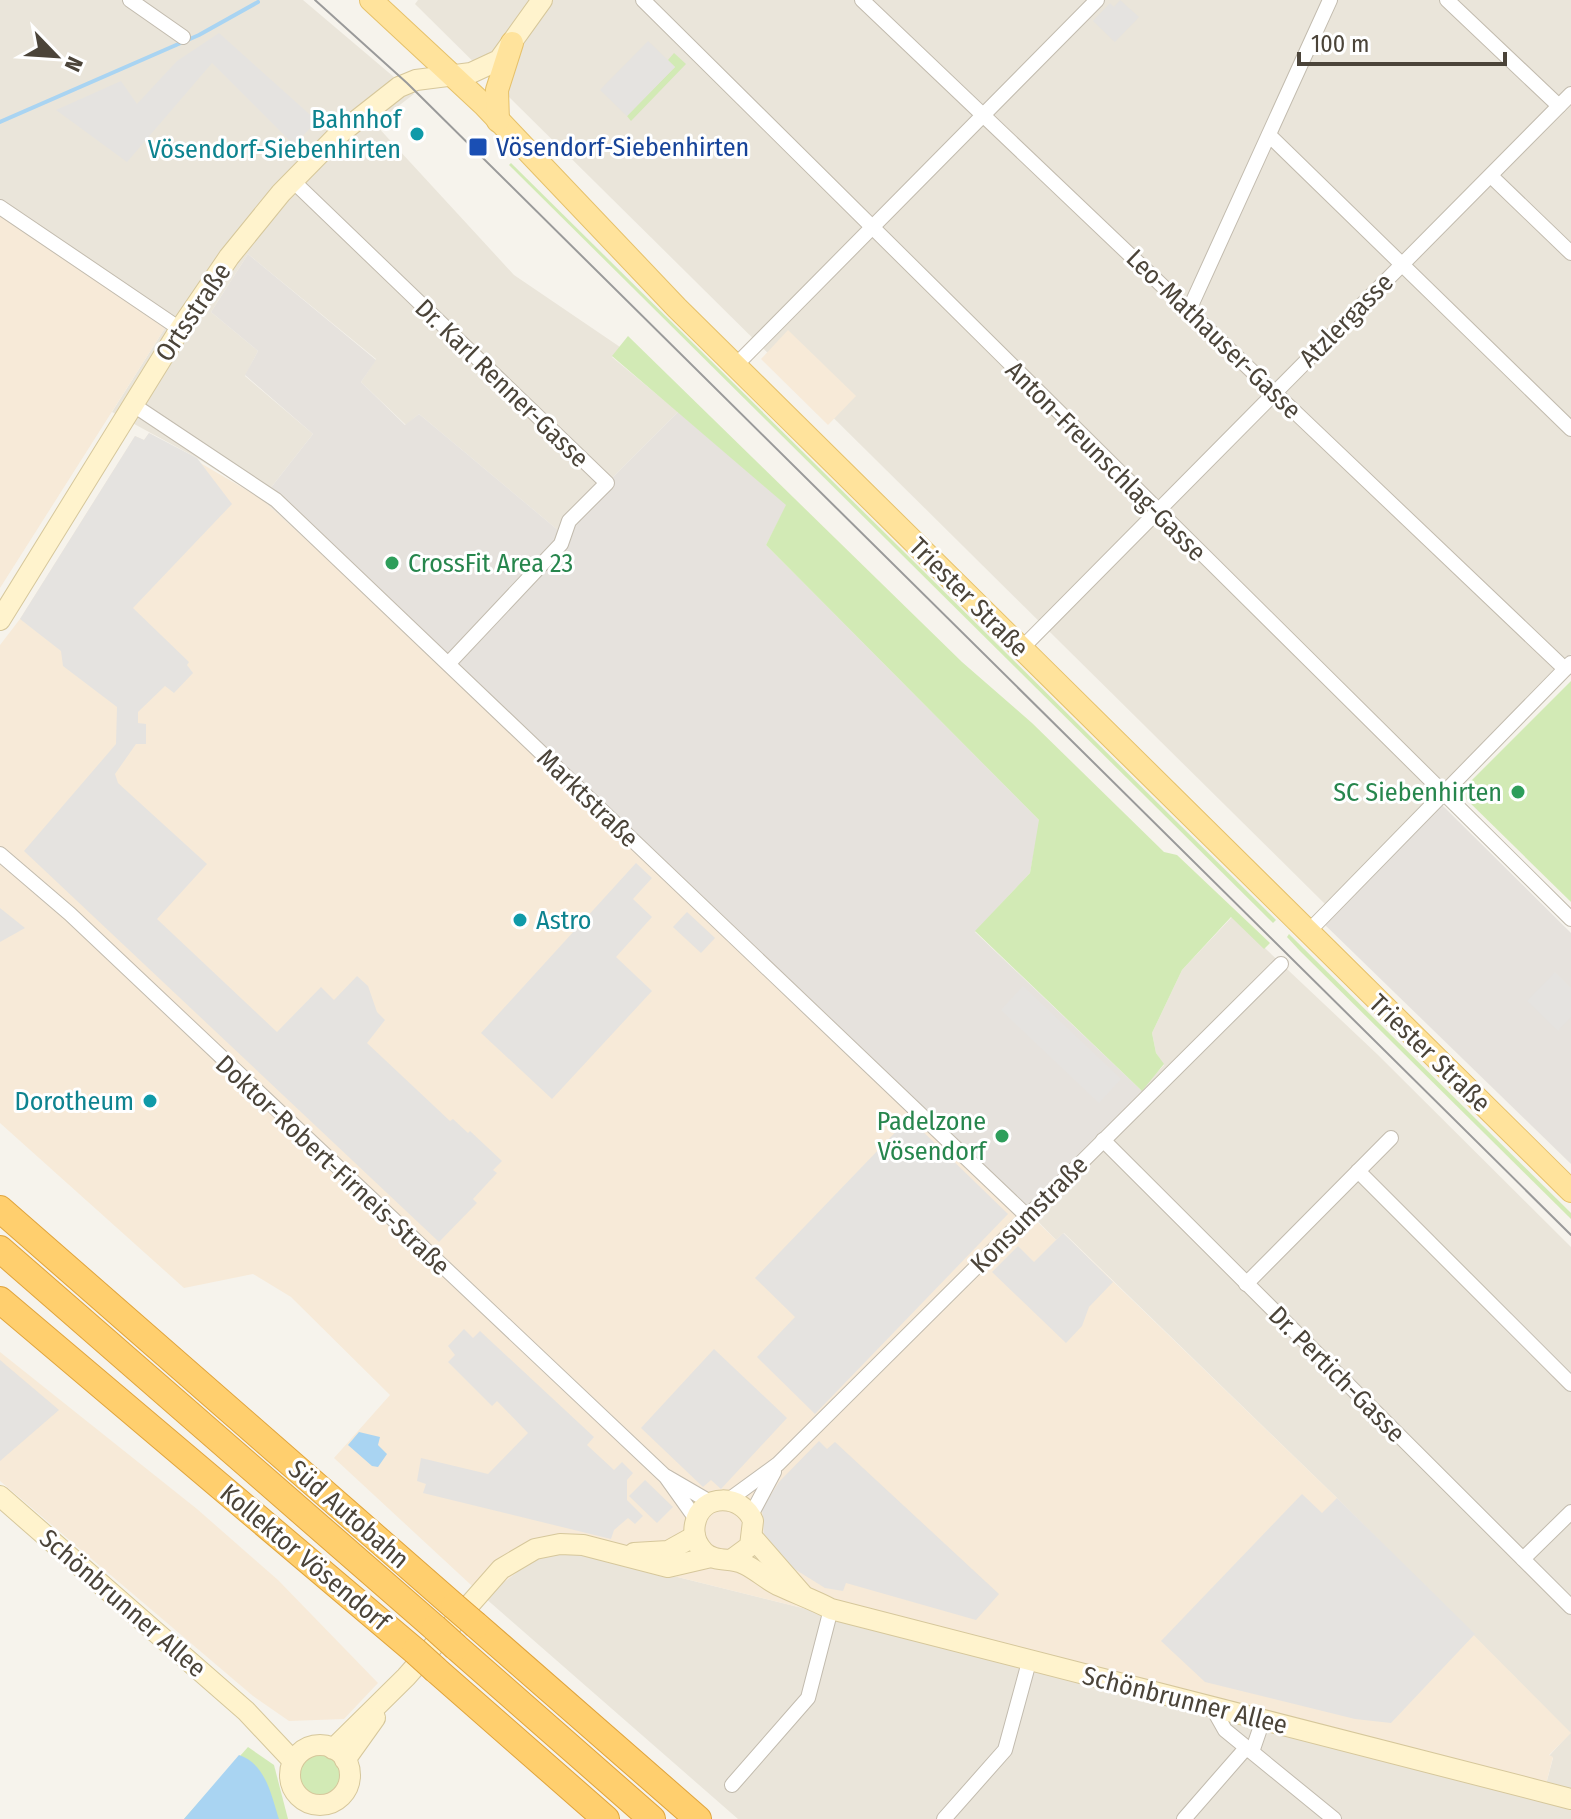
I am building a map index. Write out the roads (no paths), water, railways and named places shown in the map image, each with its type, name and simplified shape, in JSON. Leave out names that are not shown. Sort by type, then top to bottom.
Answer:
[{"type":"highway","name":"Süd Autobahn","points":[[0,1209],[698,1819]]},
{"type":"highway","name":"Süd Autobahn","points":[[0,1249],[652,1819]]},
{"type":"highway","name":"Kollektor Vösendorf","points":[[0,1300],[415,1651],[606,1819]]},
{"type":"main road","name":"Triester Straße","points":[[371,0],[453,76],[736,365],[1571,1191]]},
{"type":"main road","name":"Ortsstraße","points":[[0,620],[180,329],[235,249],[293,181],[338,135],[393,91],[416,80],[453,76],[491,64],[512,43],[542,0]]},
{"type":"main road","points":[[498,121],[497,90],[512,43]]},
{"type":"main road","name":"Schönbrunner Allee","points":[[0,1496],[298,1756]]},
{"type":"main road","points":[[339,1754],[501,1569],[516,1557],[560,1544],[622,1554],[668,1567],[721,1558],[747,1550],[753,1538],[751,1515],[743,1506],[720,1501],[668,1551],[622,1554]]},
{"type":"main road","name":"Schönbrunner Allee","points":[[695,1528],[721,1558],[831,1609],[1571,1799]]},
{"type":"main road","name":"Schönbrunner Allee","points":[[753,1538],[802,1594]]},
{"type":"main road","points":[[320,1746],[339,1754],[350,1773],[345,1790],[332,1803],[312,1811],[295,1792],[290,1781],[298,1756],[320,1746]]},
{"type":"street","points":[[130,0],[183,37]]},
{"type":"street","name":"Anton-Freunschlag-Gasse","points":[[643,0],[1571,919]]},
{"type":"street","name":"Leo-Mathauser-Gasse","points":[[862,0],[1568,666]]},
{"type":"street","points":[[736,365],[1097,0]]},
{"type":"street","points":[[1189,310],[1330,0]]},
{"type":"street","points":[[1447,0],[1559,106]]},
{"type":"street","name":"Atzlergasse","points":[[1021,649],[1571,94]]},
{"type":"street","points":[[1269,135],[1571,429]]},
{"type":"street","points":[[1491,176],[1571,253]]},
{"type":"street","name":"Dr. Karl Renner-Gasse","points":[[293,181],[607,483],[569,521],[561,544],[449,663]]},
{"type":"street","points":[[0,207],[180,329]]},
{"type":"street","name":"Marktstraße","points":[[132,404],[276,500],[1026,1215]]},
{"type":"street","points":[[1308,932],[1568,666]]},
{"type":"street","name":"Doktor-Robert-Firneis-Straße","points":[[0,854],[70,914],[666,1477],[695,1528]]},
{"type":"street","name":"Konsumstraße","points":[[720,1501],[778,1464],[1026,1215],[1195,1053],[1281,964]]},
{"type":"street","points":[[1246,1284],[1391,1138]]},
{"type":"street","name":"Dr. Pertich-Gasse","points":[[1103,1140],[1571,1607]]},
{"type":"street","points":[[1358,1171],[1571,1384]]},
{"type":"street","name":"Konsumstraße","points":[[751,1515],[778,1464]]},
{"type":"street","name":"Doktor-Robert-Firneis-Straße","points":[[666,1477],[720,1501]]},
{"type":"street","points":[[1523,1559],[1571,1512]]},
{"type":"street","points":[[732,1785],[808,1698],[831,1609]]},
{"type":"street","points":[[944,1819],[1005,1750],[1029,1662]]},
{"type":"street","points":[[1212,1707],[1225,1730],[1334,1819]]},
{"type":"street","points":[[1184,1819],[1249,1750],[1263,1720]]},
{"type":"water","points":[[359,1432],[380,1437],[378,1445],[387,1454],[378,1467],[372,1466],[348,1445]]},
{"type":"water","points":[[239,1755],[256,1765],[261,1773],[279,1819],[184,1819]]},
{"type":"waterway","points":[[0,122],[199,35],[258,2]]},
{"type":"tram line","points":[[315,0],[407,83],[1571,1235]]},
{"type":"place","name":"Bahnhof Vösendorf-Siebenhirten","points":[[417,134]]},
{"type":"place","name":"Vösendorf-Siebenhirten","points":[[478,147]]},
{"type":"place","name":"CrossFit Area 23","points":[[392,563]]},
{"type":"place","name":"SC Siebenhirten","points":[[1518,792]]},
{"type":"place","name":"Astro","points":[[520,920]]},
{"type":"place","name":"Dorotheum","points":[[150,1101]]},
{"type":"place","name":"Padelzone Vösendorf","points":[[1002,1136]]}]
